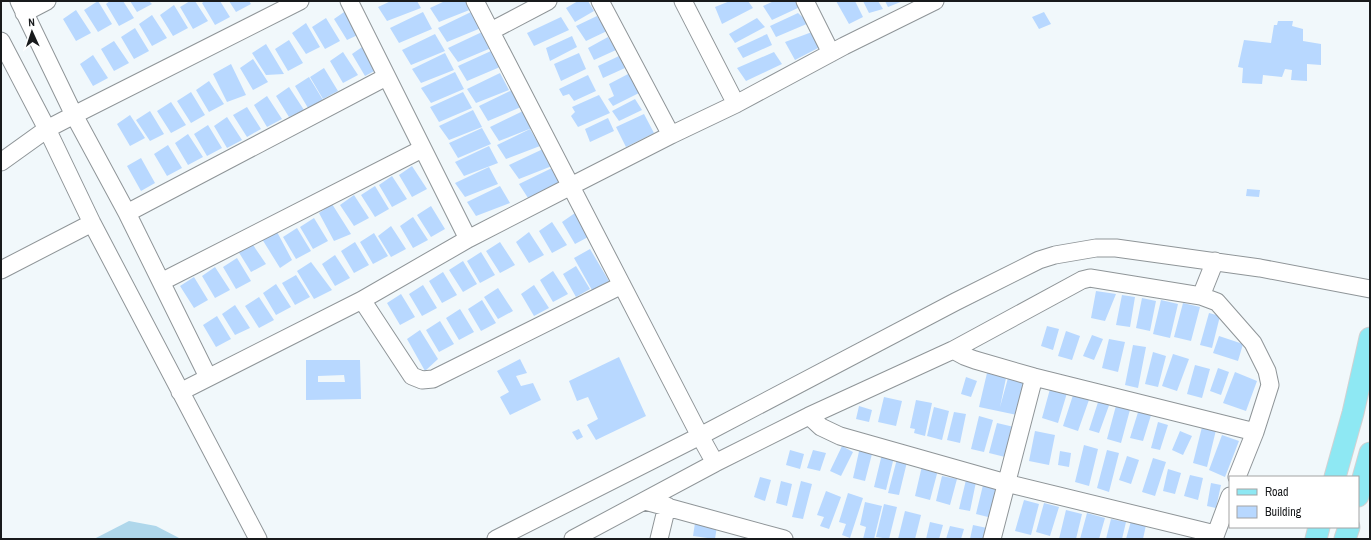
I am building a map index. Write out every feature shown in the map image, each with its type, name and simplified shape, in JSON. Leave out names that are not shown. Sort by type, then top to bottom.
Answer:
[{"type":"main road","points":[[1334,476],[1353,413],[1370,338]]},
{"type":"main road","points":[[1359,492],[1370,453]]},
{"type":"main road","points":[[1316,539],[1319,528]]},
{"type":"main road","points":[[1345,539],[1348,528]]},
{"type":"street","points":[[47,1],[22,7],[74,115],[127,213],[208,377]]},
{"type":"street","points":[[1,162],[47,129],[300,1]]},
{"type":"street","points":[[349,1],[468,239]]},
{"type":"street","points":[[475,1],[715,463]]},
{"type":"street","points":[[491,31],[548,1]]},
{"type":"street","points":[[600,1],[671,135]]},
{"type":"street","points":[[684,1],[736,104]]},
{"type":"street","points":[[805,1],[831,53]]},
{"type":"street","points":[[180,392],[362,300],[468,239],[671,135],[736,104],[831,53],[935,1]]},
{"type":"street","points":[[1,41],[47,129],[92,223],[258,539]]},
{"type":"street","points":[[127,213],[386,77]]},
{"type":"street","points":[[161,282],[422,149]]},
{"type":"street","points":[[1,270],[92,223]]},
{"type":"street","points":[[496,539],[700,436],[955,302],[1039,260],[1055,255],[1096,248],[1116,248],[1260,268],[1370,289]]},
{"type":"street","points":[[1201,296],[1215,261]]},
{"type":"street","points":[[573,539],[715,463],[809,416],[953,350],[1082,280],[1090,278],[1201,296],[1217,302],[1238,324],[1253,343],[1267,371],[1270,385],[1255,432],[1237,476]]},
{"type":"street","points":[[362,300],[412,376],[422,380],[433,379],[622,285]]},
{"type":"street","points":[[953,350],[975,360],[1034,377],[1255,432]]},
{"type":"street","points":[[992,539],[1034,377]]},
{"type":"street","points":[[809,416],[821,427],[840,436],[1006,483],[1214,537],[1229,499]]},
{"type":"street","points":[[645,501],[667,506],[773,538]]},
{"type":"street","points":[[659,539],[667,506]]},
{"type":"shaded area","points":[[129,521],[156,526],[181,539],[94,539]]},
{"type":"building","points":[[98,1],[112,24],[98,32],[84,10]]},
{"type":"building","points":[[110,1],[123,1],[134,18],[119,26],[106,4]]},
{"type":"building","points":[[130,1],[149,1],[152,4],[137,12]]},
{"type":"building","points":[[190,1],[195,1],[208,21],[193,29],[180,7]]},
{"type":"building","points":[[205,1],[220,1],[230,17],[215,25],[202,3]]},
{"type":"building","points":[[229,1],[249,1],[251,4],[236,12]]},
{"type":"building","points":[[391,1],[417,1],[421,8],[387,21],[378,7]]},
{"type":"building","points":[[445,1],[468,1],[472,9],[439,22],[430,8]]},
{"type":"building","points":[[578,1],[588,1],[594,11],[575,22],[566,8]]},
{"type":"building","points":[[730,1],[748,1],[753,8],[722,24],[715,7]]},
{"type":"building","points":[[774,1],[796,1],[800,7],[772,20],[763,6]]},
{"type":"building","points":[[836,1],[855,1],[863,17],[849,24]]},
{"type":"building","points":[[863,1],[878,1],[883,9],[869,13]]},
{"type":"building","points":[[885,1],[903,1],[888,7]]},
{"type":"building","points":[[174,5],[188,28],[173,36],[160,15]]},
{"type":"building","points":[[76,10],[91,33],[76,41],[63,19]]},
{"type":"building","points":[[347,10],[362,33],[347,40],[334,19]]},
{"type":"building","points":[[423,12],[432,29],[399,43],[390,28]]},
{"type":"building","points":[[471,12],[481,28],[447,42],[438,28]]},
{"type":"building","points":[[1044,12],[1051,24],[1039,29],[1032,17]]},
{"type":"building","points":[[798,13],[809,23],[776,37],[770,26]]},
{"type":"building","points":[[152,15],[167,38],[152,46],[139,24]]},
{"type":"building","points":[[597,16],[607,31],[586,41],[576,26]]},
{"type":"building","points":[[561,17],[569,30],[534,46],[527,33]]},
{"type":"building","points":[[326,18],[340,41],[325,49],[312,27]]},
{"type":"building","points":[[757,18],[765,27],[735,43],[729,34]]},
{"type":"building","points":[[1278,21],[1293,21],[1292,26],[1303,29],[1303,41],[1321,44],[1321,65],[1307,64],[1307,81],[1291,80],[1292,70],[1285,69],[1282,77],[1263,75],[1262,84],[1242,83],[1243,68],[1238,67],[1244,40],[1271,43],[1274,25],[1277,25]]},
{"type":"building","points":[[306,23],[320,47],[306,54],[292,33]]},
{"type":"building","points":[[135,28],[149,51],[134,59],[121,37]]},
{"type":"building","points":[[482,32],[491,48],[458,62],[448,48]]},
{"type":"building","points":[[812,32],[820,47],[795,60],[785,42]]},
{"type":"building","points":[[435,34],[445,51],[411,65],[402,50]]},
{"type":"building","points":[[767,34],[772,45],[743,58],[737,48]]},
{"type":"building","points":[[572,36],[577,47],[550,61],[546,48]]},
{"type":"building","points":[[608,37],[616,50],[594,60],[588,48]]},
{"type":"building","points":[[289,40],[303,63],[288,71],[275,49]]},
{"type":"building","points":[[114,41],[129,63],[114,71],[101,49]]},
{"type":"building","points":[[266,44],[284,74],[266,75],[252,53]]},
{"type":"building","points":[[365,45],[380,68],[365,76],[352,54]]},
{"type":"building","points":[[491,51],[500,67],[467,81],[458,66]]},
{"type":"building","points":[[343,52],[358,75],[343,83],[330,61]]},
{"type":"building","points":[[774,52],[782,64],[746,81],[737,68]]},
{"type":"building","points":[[445,53],[454,70],[421,83],[412,69]]},
{"type":"building","points":[[579,53],[586,69],[561,81],[554,64]]},
{"type":"building","points":[[93,55],[108,78],[93,86],[80,64]]},
{"type":"building","points":[[619,56],[625,68],[603,78],[598,66]]},
{"type":"building","points":[[253,59],[268,82],[253,90],[240,68]]},
{"type":"building","points":[[231,64],[246,95],[227,102],[213,74]]},
{"type":"building","points":[[324,68],[338,91],[323,99],[310,77]]},
{"type":"building","points":[[455,72],[464,89],[431,103],[421,88]]},
{"type":"building","points":[[500,73],[509,90],[476,103],[467,89]]},
{"type":"building","points":[[630,73],[641,92],[613,106],[608,99],[614,96],[609,84]]},
{"type":"building","points":[[588,75],[596,91],[574,101],[569,94],[563,96],[559,89]]},
{"type":"building","points":[[309,77],[323,100],[308,108],[295,86]]},
{"type":"building","points":[[209,81],[224,104],[209,112],[196,90]]},
{"type":"building","points":[[289,87],[304,110],[289,117],[276,96]]},
{"type":"building","points":[[512,90],[521,107],[488,121],[479,106]]},
{"type":"building","points":[[191,92],[205,115],[191,123],[177,101]]},
{"type":"building","points":[[463,92],[472,108],[439,122],[430,107]]},
{"type":"building","points":[[599,95],[610,113],[578,127],[571,116],[575,112],[572,107]]},
{"type":"building","points":[[267,96],[282,119],[267,127],[254,105]]},
{"type":"building","points":[[635,99],[642,110],[619,121],[612,111]]},
{"type":"building","points":[[171,102],[186,125],[171,133],[157,111]]},
{"type":"building","points":[[247,107],[261,129],[247,137],[233,115]]},
{"type":"building","points":[[473,110],[482,127],[449,140],[439,126]]},
{"type":"building","points":[[150,111],[164,134],[150,141],[136,120]]},
{"type":"building","points":[[523,111],[532,128],[499,141],[490,127]]},
{"type":"building","points":[[644,114],[654,133],[626,147],[616,127]]},
{"type":"building","points":[[130,115],[145,138],[130,146],[117,124]]},
{"type":"building","points":[[227,117],[242,140],[227,148],[214,126]]},
{"type":"building","points":[[608,118],[614,131],[590,142],[585,129]]},
{"type":"building","points":[[208,125],[222,148],[207,156],[194,134]]},
{"type":"building","points":[[482,128],[491,144],[458,158],[449,143]]},
{"type":"building","points":[[530,129],[540,146],[506,159],[497,145]]},
{"type":"building","points":[[188,134],[203,157],[188,165],[175,143]]},
{"type":"building","points":[[168,145],[182,168],[167,176],[154,154]]},
{"type":"building","points":[[489,146],[498,163],[464,176],[455,162]]},
{"type":"building","points":[[543,149],[552,166],[519,179],[509,165]]},
{"type":"building","points":[[141,158],[155,183],[141,191],[127,166]]},
{"type":"building","points":[[412,166],[427,189],[412,197],[399,175]]},
{"type":"building","points":[[489,167],[498,184],[465,197],[455,183]]},
{"type":"building","points":[[552,168],[561,185],[528,198],[519,184]]},
{"type":"building","points":[[392,176],[407,199],[392,207],[379,185]]},
{"type":"building","points":[[375,186],[389,209],[375,217],[361,195]]},
{"type":"building","points":[[500,186],[510,203],[476,216],[467,202]]},
{"type":"building","points":[[1247,189],[1260,190],[1259,197],[1246,196]]},
{"type":"building","points":[[354,195],[369,218],[354,226],[340,205]]},
{"type":"building","points":[[332,204],[351,234],[334,241],[319,213]]},
{"type":"building","points":[[431,206],[445,229],[431,237],[417,215]]},
{"type":"building","points":[[575,213],[590,236],[575,244],[562,222]]},
{"type":"building","points":[[413,217],[428,240],[413,248],[400,226]]},
{"type":"building","points":[[314,218],[328,241],[313,249],[300,227]]},
{"type":"building","points":[[552,222],[567,245],[552,253],[539,231]]},
{"type":"building","points":[[391,226],[406,249],[391,257],[378,236]]},
{"type":"building","points":[[297,228],[311,251],[296,259],[283,237]]},
{"type":"building","points":[[276,230],[292,260],[280,268],[262,239]]},
{"type":"building","points":[[529,232],[544,255],[529,263],[516,242]]},
{"type":"building","points":[[374,233],[388,256],[373,264],[360,242]]},
{"type":"building","points":[[251,242],[266,264],[251,272],[238,251]]},
{"type":"building","points":[[355,242],[369,265],[354,273],[341,251]]},
{"type":"building","points":[[500,242],[515,265],[500,273],[486,251]]},
{"type":"building","points":[[590,249],[609,281],[592,290],[574,258]]},
{"type":"building","points":[[481,252],[495,275],[480,283],[467,261]]},
{"type":"building","points":[[335,255],[350,278],[335,286],[322,264]]},
{"type":"building","points":[[237,258],[251,281],[236,289],[223,267]]},
{"type":"building","points":[[463,261],[477,284],[463,292],[449,270]]},
{"type":"building","points":[[311,262],[332,290],[314,299],[297,271]]},
{"type":"building","points":[[576,266],[590,289],[576,297],[563,274]]},
{"type":"building","points":[[215,267],[230,290],[215,298],[202,276]]},
{"type":"building","points":[[553,271],[568,294],[553,302],[540,280]]},
{"type":"building","points":[[443,272],[457,295],[442,303],[429,281]]},
{"type":"building","points":[[296,275],[310,297],[295,305],[282,283]]},
{"type":"building","points":[[194,277],[208,300],[194,308],[180,286]]},
{"type":"building","points":[[276,284],[291,307],[276,315],[263,293]]},
{"type":"building","points":[[423,285],[437,308],[422,316],[409,294]]},
{"type":"building","points":[[534,285],[549,308],[534,316],[521,294]]},
{"type":"building","points":[[498,288],[513,311],[498,319],[484,297]]},
{"type":"building","points":[[1096,291],[1116,294],[1105,321],[1091,318]]},
{"type":"building","points":[[401,294],[415,317],[400,325],[387,303]]},
{"type":"building","points":[[1122,295],[1135,297],[1130,327],[1116,325]]},
{"type":"building","points":[[259,297],[274,320],[259,328],[245,306]]},
{"type":"building","points":[[1142,298],[1156,301],[1150,331],[1136,328]]},
{"type":"building","points":[[482,300],[496,323],[481,331],[468,309]]},
{"type":"building","points":[[1161,300],[1178,304],[1170,338],[1153,334]]},
{"type":"building","points":[[1183,303],[1200,307],[1191,341],[1174,337]]},
{"type":"building","points":[[235,305],[250,328],[235,335],[222,314]]},
{"type":"building","points":[[460,309],[474,332],[459,340],[446,318]]},
{"type":"building","points":[[1209,313],[1220,316],[1212,348],[1200,345]]},
{"type":"building","points":[[217,316],[231,339],[216,347],[203,325]]},
{"type":"building","points":[[440,321],[454,344],[439,352],[426,330]]},
{"type":"building","points":[[1047,326],[1059,329],[1053,350],[1041,346]]},
{"type":"building","points":[[420,330],[438,359],[425,371],[407,339]]},
{"type":"building","points":[[1066,331],[1080,336],[1072,360],[1058,356]]},
{"type":"building","points":[[1092,335],[1103,339],[1094,360],[1083,356]]},
{"type":"building","points":[[1219,336],[1243,344],[1238,361],[1213,353]]},
{"type":"building","points":[[1109,339],[1125,342],[1118,372],[1102,368]]},
{"type":"building","points":[[1133,345],[1146,347],[1138,388],[1125,385]]},
{"type":"building","points":[[1153,352],[1166,356],[1158,387],[1145,384]]},
{"type":"building","points":[[1173,354],[1189,359],[1177,391],[1162,386]]},
{"type":"building","points":[[619,357],[646,416],[596,440],[587,425],[598,419],[588,397],[577,401],[569,381]]},
{"type":"building","points":[[520,359],[527,373],[516,376],[521,386],[533,383],[541,400],[510,415],[500,397],[509,392],[497,371]]},
{"type":"building","points":[[306,360],[360,360],[361,399],[306,400]],"holes":[[[344,375],[345,382],[318,382],[318,376]]]},
{"type":"building","points":[[1195,365],[1210,369],[1202,398],[1187,394]]},
{"type":"building","points":[[1218,368],[1229,372],[1221,395],[1210,391]]},
{"type":"building","points":[[1235,372],[1257,381],[1246,411],[1223,403]]},
{"type":"building","points":[[987,373],[1006,378],[1000,407],[1008,378],[1026,383],[1017,415],[979,407]]},
{"type":"building","points":[[966,377],[977,381],[971,397],[961,394]]},
{"type":"building","points":[[1050,389],[1067,393],[1058,423],[1042,418]]},
{"type":"building","points":[[1074,392],[1090,397],[1078,431],[1063,426]]},
{"type":"building","points":[[1100,396],[1111,400],[1099,433],[1089,430]]},
{"type":"building","points":[[884,397],[902,401],[896,426],[878,422]]},
{"type":"building","points":[[916,400],[932,403],[925,436],[914,433],[915,429],[910,428]]},
{"type":"building","points":[[1117,402],[1131,406],[1121,443],[1107,439]]},
{"type":"building","points":[[859,406],[872,410],[869,422],[856,419]]},
{"type":"building","points":[[934,407],[949,411],[942,440],[927,436]]},
{"type":"building","points":[[1139,409],[1152,412],[1143,441],[1130,438]]},
{"type":"building","points":[[954,412],[966,414],[960,443],[947,440]]},
{"type":"building","points":[[979,416],[993,420],[984,452],[971,449]]},
{"type":"building","points":[[1158,422],[1168,425],[1160,450],[1151,448]]},
{"type":"building","points":[[997,423],[1014,427],[1005,457],[989,453]]},
{"type":"building","points":[[1202,427],[1216,430],[1207,467],[1193,463]]},
{"type":"building","points":[[579,429],[583,437],[577,440],[572,432]]},
{"type":"building","points":[[1035,431],[1055,435],[1049,465],[1029,461]]},
{"type":"building","points":[[1180,431],[1192,436],[1183,455],[1172,450]]},
{"type":"building","points":[[1222,435],[1239,441],[1225,477],[1209,470]]},
{"type":"building","points":[[1084,445],[1098,449],[1089,486],[1075,482]]},
{"type":"building","points":[[842,446],[853,452],[841,476],[830,471]]},
{"type":"building","points":[[860,447],[873,450],[865,481],[853,478]]},
{"type":"building","points":[[790,450],[804,454],[800,469],[786,465]]},
{"type":"building","points":[[813,450],[826,453],[820,471],[807,468]]},
{"type":"building","points":[[1107,450],[1119,453],[1109,492],[1097,488]]},
{"type":"building","points":[[1060,451],[1071,453],[1069,467],[1058,465]]},
{"type":"building","points":[[882,454],[894,457],[886,490],[874,487]]},
{"type":"building","points":[[1127,456],[1139,460],[1131,484],[1119,480]]},
{"type":"building","points":[[1153,458],[1166,462],[1155,496],[1142,492]]},
{"type":"building","points":[[897,459],[907,462],[899,495],[888,493]]},
{"type":"building","points":[[922,466],[938,470],[930,500],[915,496]]},
{"type":"building","points":[[1168,469],[1181,473],[1175,494],[1163,491]]},
{"type":"building","points":[[1190,475],[1203,478],[1198,500],[1184,496]]},
{"type":"building","points":[[942,476],[957,479],[950,505],[936,501]]},
{"type":"building","points":[[760,477],[771,480],[765,501],[754,497]]},
{"type":"building","points":[[966,480],[976,482],[970,511],[959,509]]},
{"type":"building","points":[[781,481],[792,484],[787,506],[776,503]]},
{"type":"building","points":[[801,481],[812,484],[803,519],[792,517]]},
{"type":"building","points":[[1211,483],[1221,485],[1216,508],[1207,506]]},
{"type":"building","points":[[983,485],[999,488],[992,518],[976,514]]},
{"type":"building","points":[[826,491],[841,497],[829,529],[820,526],[824,517],[817,515]]},
{"type":"building","points":[[848,493],[863,498],[850,538],[842,535],[846,524],[839,522]]},
{"type":"building","points":[[1024,500],[1039,504],[1031,535],[1015,531]]},
{"type":"building","points":[[865,502],[882,506],[874,539],[863,539],[866,527],[860,525]]},
{"type":"building","points":[[1044,503],[1059,507],[1050,536],[1036,532]]},
{"type":"building","points":[[884,504],[897,507],[889,539],[876,537]]},
{"type":"building","points":[[1066,510],[1082,514],[1076,539],[1059,539]]},
{"type":"building","points":[[905,511],[921,515],[915,539],[898,539]]},
{"type":"building","points":[[1087,513],[1105,518],[1099,539],[1080,539]]},
{"type":"building","points":[[1111,519],[1126,522],[1122,539],[1106,539]]},
{"type":"building","points":[[1131,521],[1146,525],[1143,539],[1126,539]]},
{"type":"building","points":[[930,522],[943,525],[939,539],[926,539]]},
{"type":"building","points":[[695,523],[717,526],[715,539],[693,536]]},
{"type":"building","points":[[973,525],[987,528],[985,539],[970,539]]},
{"type":"building","points":[[950,526],[964,529],[961,539],[946,539]]}]
